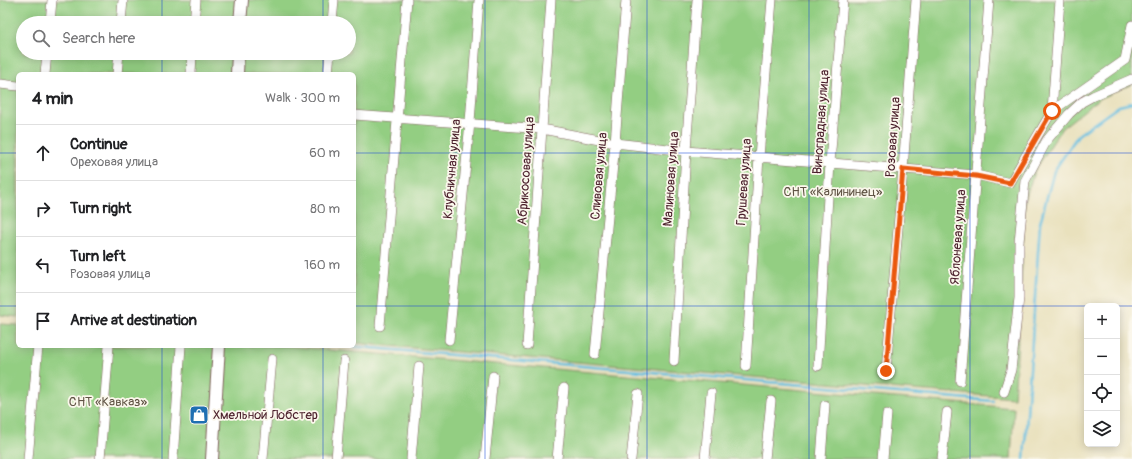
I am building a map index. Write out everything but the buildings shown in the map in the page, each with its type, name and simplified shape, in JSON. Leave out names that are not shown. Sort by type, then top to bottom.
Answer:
[{"type":"street","points":[[51,16],[52,0]]},
{"type":"street","points":[[122,16],[123,0]]},
{"type":"street","points":[[195,16],[196,0]]},
{"type":"street","points":[[241,16],[242,0]]},
{"type":"street","points":[[333,16],[334,0]]},
{"type":"street","points":[[380,326],[407,0]]},
{"type":"street","name":"Клубничная улица","points":[[449,340],[470,122],[479,0]]},
{"type":"street","name":"Абрикосовая улица","points":[[527,345],[552,0]]},
{"type":"street","name":"Сливовая улица","points":[[595,354],[615,143],[626,0]]},
{"type":"street","name":"Малиновая улица","points":[[674,361],[686,151],[697,0]]},
{"type":"street","name":"Грушевая улица","points":[[746,366],[759,157],[772,0]]},
{"type":"street","name":"Виноградная улица","points":[[818,366],[830,163],[844,0]]},
{"type":"street","name":"Розовая улица","points":[[886,371],[916,0]]},
{"type":"street","name":"Яблоневая улица","points":[[960,381],[990,0]]},
{"type":"street","points":[[1052,111],[1060,0]]},
{"type":"street","points":[[356,114],[470,122],[542,129],[615,143],[686,151],[976,176],[1010,183],[1052,111],[1125,60],[1132,25]]},
{"type":"street","points":[[45,72],[46,60]]},
{"type":"street","points":[[117,72],[118,60]]},
{"type":"street","points":[[191,72],[192,60]]},
{"type":"street","points":[[237,72],[238,60]]},
{"type":"street","points":[[328,72],[329,60]]},
{"type":"street","points":[[1004,392],[1011,370],[1019,298],[1020,242],[1025,182],[1047,140],[1069,114],[1082,102],[1132,79]]},
{"type":"street","points":[[0,84],[16,86]]},
{"type":"street","points":[[28,459],[38,348]]},
{"type":"street","points":[[100,459],[109,348]]},
{"type":"street","points":[[173,459],[181,348]]},
{"type":"street","points":[[212,459],[219,348]]},
{"type":"street","points":[[263,459],[272,359]]},
{"type":"street","points":[[336,459],[344,361]]},
{"type":"street","points":[[411,459],[419,366]]},
{"type":"street","points":[[485,459],[493,376]]},
{"type":"street","points":[[557,459],[564,388]]},
{"type":"street","points":[[705,459],[711,392]]},
{"type":"street","points":[[631,459],[638,394]]},
{"type":"street","points":[[765,459],[771,401]]},
{"type":"street","points":[[821,459],[825,406]]},
{"type":"street","points":[[942,459],[947,412]]},
{"type":"street","points":[[883,459],[887,414]]},
{"type":"green space","name":"СНТ «Калининец»","points":[[0,0],[1132,0],[1132,84],[1099,99],[1062,128],[1034,172],[1025,200],[1014,398],[356,343],[356,72],[16,72],[16,317],[0,315]]},
{"type":"green space","name":"СНТ «Кавказ»","points":[[0,324],[16,325],[16,348],[308,348],[1014,408],[1011,459],[0,459]]},
{"type":"waterway","points":[[1024,459],[1040,223],[1054,171],[1078,135],[1119,106],[1132,103]]},
{"type":"waterway","points":[[356,347],[993,401]]},
{"type":"place","name":"Хмельной Лобстер","points":[[199,415]]},
{"type":"route","points":[[886,371],[903,169],[976,176],[1010,183],[1052,111]]}]
